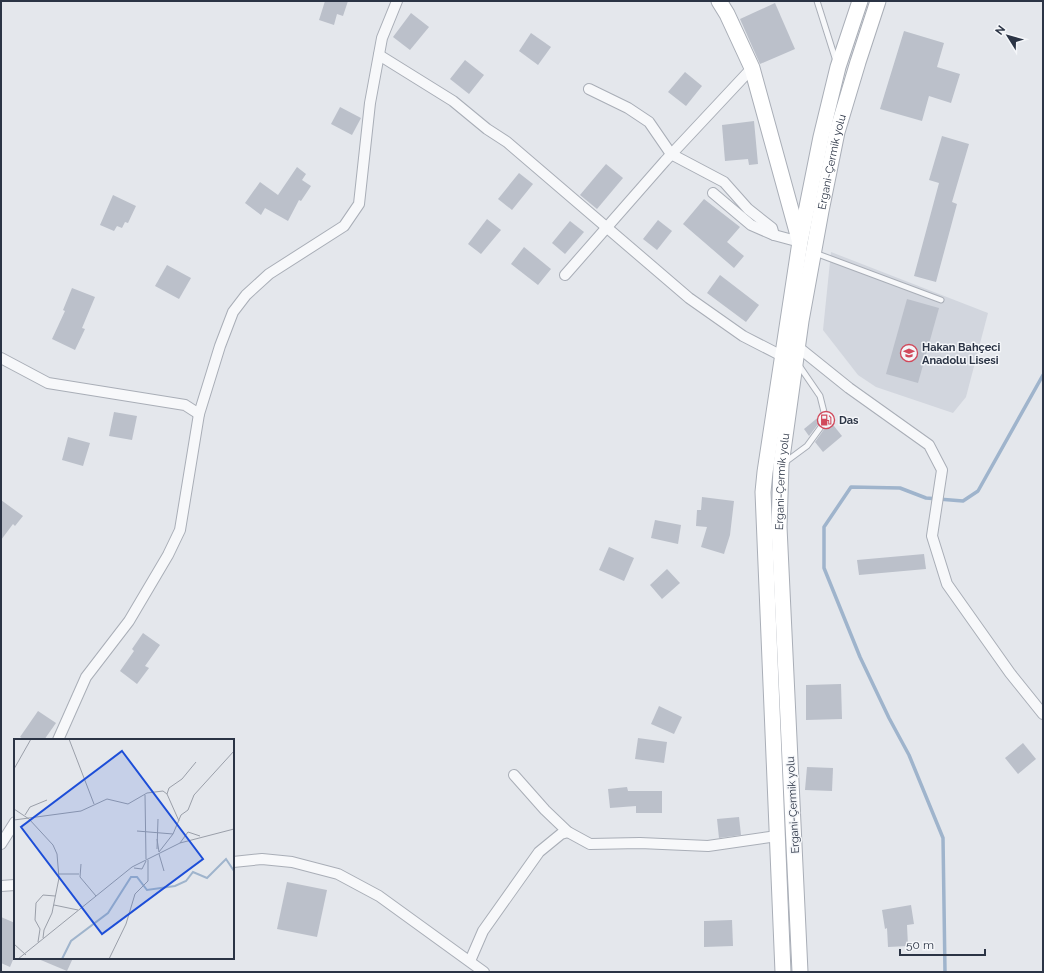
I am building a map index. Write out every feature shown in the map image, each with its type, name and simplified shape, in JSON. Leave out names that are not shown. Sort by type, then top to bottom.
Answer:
[{"type":"main road","points":[[719,1],[727,14],[752,68],[800,242]]},
{"type":"main road","name":"Ergani-Çermik yolu","points":[[800,972],[779,527],[781,465],[792,354],[800,242],[821,137],[838,67],[860,1]]},
{"type":"main road","name":"Ergani-Çermik yolu","points":[[783,972],[763,492],[765,472],[792,354],[837,132],[878,1]]},
{"type":"street","points":[[58,739],[86,677],[129,621],[168,555],[180,530],[199,414],[220,346],[233,312],[241,301],[270,274],[344,226],[359,204],[370,103],[382,38],[398,1]]},
{"type":"street","points":[[379,55],[453,101],[487,129],[507,142],[690,298],[742,336],[792,354],[849,388],[929,445],[942,470],[932,536],[947,584],[1010,673],[1043,714]]},
{"type":"street","points":[[565,275],[671,154],[752,68]]},
{"type":"street","points":[[589,89],[628,108],[649,122],[671,154],[724,182],[748,209],[772,228],[774,235]]},
{"type":"street","points":[[713,193],[751,225],[774,235],[800,242]]},
{"type":"street","points":[[1,358],[48,383],[186,405],[199,414]]},
{"type":"street","points":[[514,775],[545,810],[568,832],[590,844],[640,843],[708,846],[778,836]]},
{"type":"street","points":[[1,844],[14,824]]},
{"type":"street","points":[[470,961],[483,931],[539,852],[561,834],[568,832]]},
{"type":"street","points":[[234,862],[262,859],[292,862],[338,874],[379,896],[484,972]]},
{"type":"street","points":[[1,886],[14,885]]},
{"type":"lane","points":[[817,1],[838,67]]},
{"type":"lane","points":[[813,252],[942,300]]},
{"type":"lane","points":[[781,465],[807,446],[826,420],[820,396],[792,354]]},
{"type":"shaded area","name":"Hakan Bahçeci Anadolu Lisesi","points":[[831,252],[988,313],[966,397],[953,413],[876,387],[858,375],[823,330]]},
{"type":"building","points":[[325,1],[348,1],[343,16],[337,14],[334,25],[319,20]]},
{"type":"building","points":[[775,3],[795,49],[760,64],[740,19]]},
{"type":"building","points":[[411,13],[429,27],[410,50],[393,37]]},
{"type":"building","points":[[904,31],[944,43],[937,67],[960,74],[951,103],[929,96],[922,121],[880,109]]},
{"type":"building","points":[[531,33],[551,47],[538,65],[519,51]]},
{"type":"building","points":[[465,60],[484,75],[469,94],[450,79]]},
{"type":"building","points":[[685,72],[702,86],[686,106],[668,92]]},
{"type":"building","points":[[340,107],[361,118],[352,135],[331,124]]},
{"type":"building","points":[[754,121],[758,164],[749,165],[748,159],[725,161],[722,125]]},
{"type":"building","points":[[942,136],[969,144],[952,202],[957,204],[936,282],[914,276],[939,183],[929,180]]},
{"type":"building","points":[[606,164],[623,178],[597,209],[580,195]]},
{"type":"building","points":[[297,167],[306,174],[302,180],[311,186],[301,201],[299,200],[288,221],[265,208],[261,215],[245,203],[260,182],[278,195]]},
{"type":"building","points":[[519,173],[533,184],[512,210],[498,199]]},
{"type":"building","points":[[113,195],[136,206],[128,223],[125,222],[122,228],[117,226],[114,231],[100,225]]},
{"type":"building","points":[[704,199],[740,227],[727,242],[744,256],[734,268],[683,224]]},
{"type":"building","points":[[487,219],[501,230],[481,254],[468,244]]},
{"type":"building","points":[[658,220],[672,231],[657,250],[643,239]]},
{"type":"building","points":[[570,221],[584,232],[565,254],[552,243]]},
{"type":"building","points":[[524,247],[551,269],[538,285],[511,264]]},
{"type":"building","points":[[167,265],[191,278],[179,299],[155,286]]},
{"type":"building","points":[[720,275],[759,305],[746,322],[707,293]]},
{"type":"building","points":[[72,288],[95,297],[82,328],[85,329],[75,350],[52,339],[65,311],[63,310]]},
{"type":"building","points":[[907,299],[939,308],[918,383],[886,374]]},
{"type":"building","points":[[114,412],[137,416],[132,440],[109,436]]},
{"type":"building","points":[[821,415],[822,419],[809,436],[804,429]]},
{"type":"building","points":[[830,421],[842,436],[823,452],[815,442]]},
{"type":"building","points":[[68,437],[90,443],[83,466],[62,460]]},
{"type":"building","points":[[702,497],[734,501],[730,535],[724,554],[701,547],[707,527],[696,526],[697,510],[701,510]]},
{"type":"building","points":[[1,500],[23,516],[15,526],[13,524],[1,540]]},
{"type":"building","points":[[655,520],[681,525],[678,544],[651,538]]},
{"type":"building","points":[[609,547],[634,558],[624,581],[599,570]]},
{"type":"building","points":[[924,554],[926,569],[859,575],[857,560]]},
{"type":"building","points":[[667,569],[680,583],[662,599],[650,585]]},
{"type":"building","points":[[143,633],[160,645],[145,666],[149,668],[137,684],[120,671],[134,651],[132,649]]},
{"type":"building","points":[[841,684],[842,719],[806,720],[806,685]]},
{"type":"building","points":[[659,706],[682,717],[674,734],[651,724]]},
{"type":"building","points":[[38,711],[56,723],[45,739],[23,739],[20,737]]},
{"type":"building","points":[[638,738],[667,742],[664,763],[635,759]]},
{"type":"building","points":[[1023,743],[1036,759],[1018,774],[1005,758]]},
{"type":"building","points":[[807,767],[833,768],[832,791],[805,790]]},
{"type":"building","points":[[627,787],[628,791],[662,791],[662,813],[636,813],[636,806],[610,808],[608,789]]},
{"type":"building","points":[[739,817],[741,835],[719,838],[717,819]]},
{"type":"building","points":[[287,882],[327,890],[317,937],[277,929]]},
{"type":"building","points":[[911,905],[914,924],[907,925],[908,946],[888,947],[887,928],[885,929],[882,910]]},
{"type":"building","points":[[1,917],[14,923],[14,957],[10,967],[1,963]]},
{"type":"building","points":[[732,920],[733,946],[704,947],[704,921]]},
{"type":"building","points":[[38,959],[73,959],[67,971]]},
{"type":"waterway","points":[[945,972],[943,838],[909,755],[889,718],[860,657],[824,568],[824,527],[851,487],[900,488],[926,498],[963,501],[978,491],[1043,375]]},
{"type":"place","name":"Hakan Bahçeci Anadolu Lisesi","points":[[909,353]]},
{"type":"place","name":"Das","points":[[826,420]]}]
